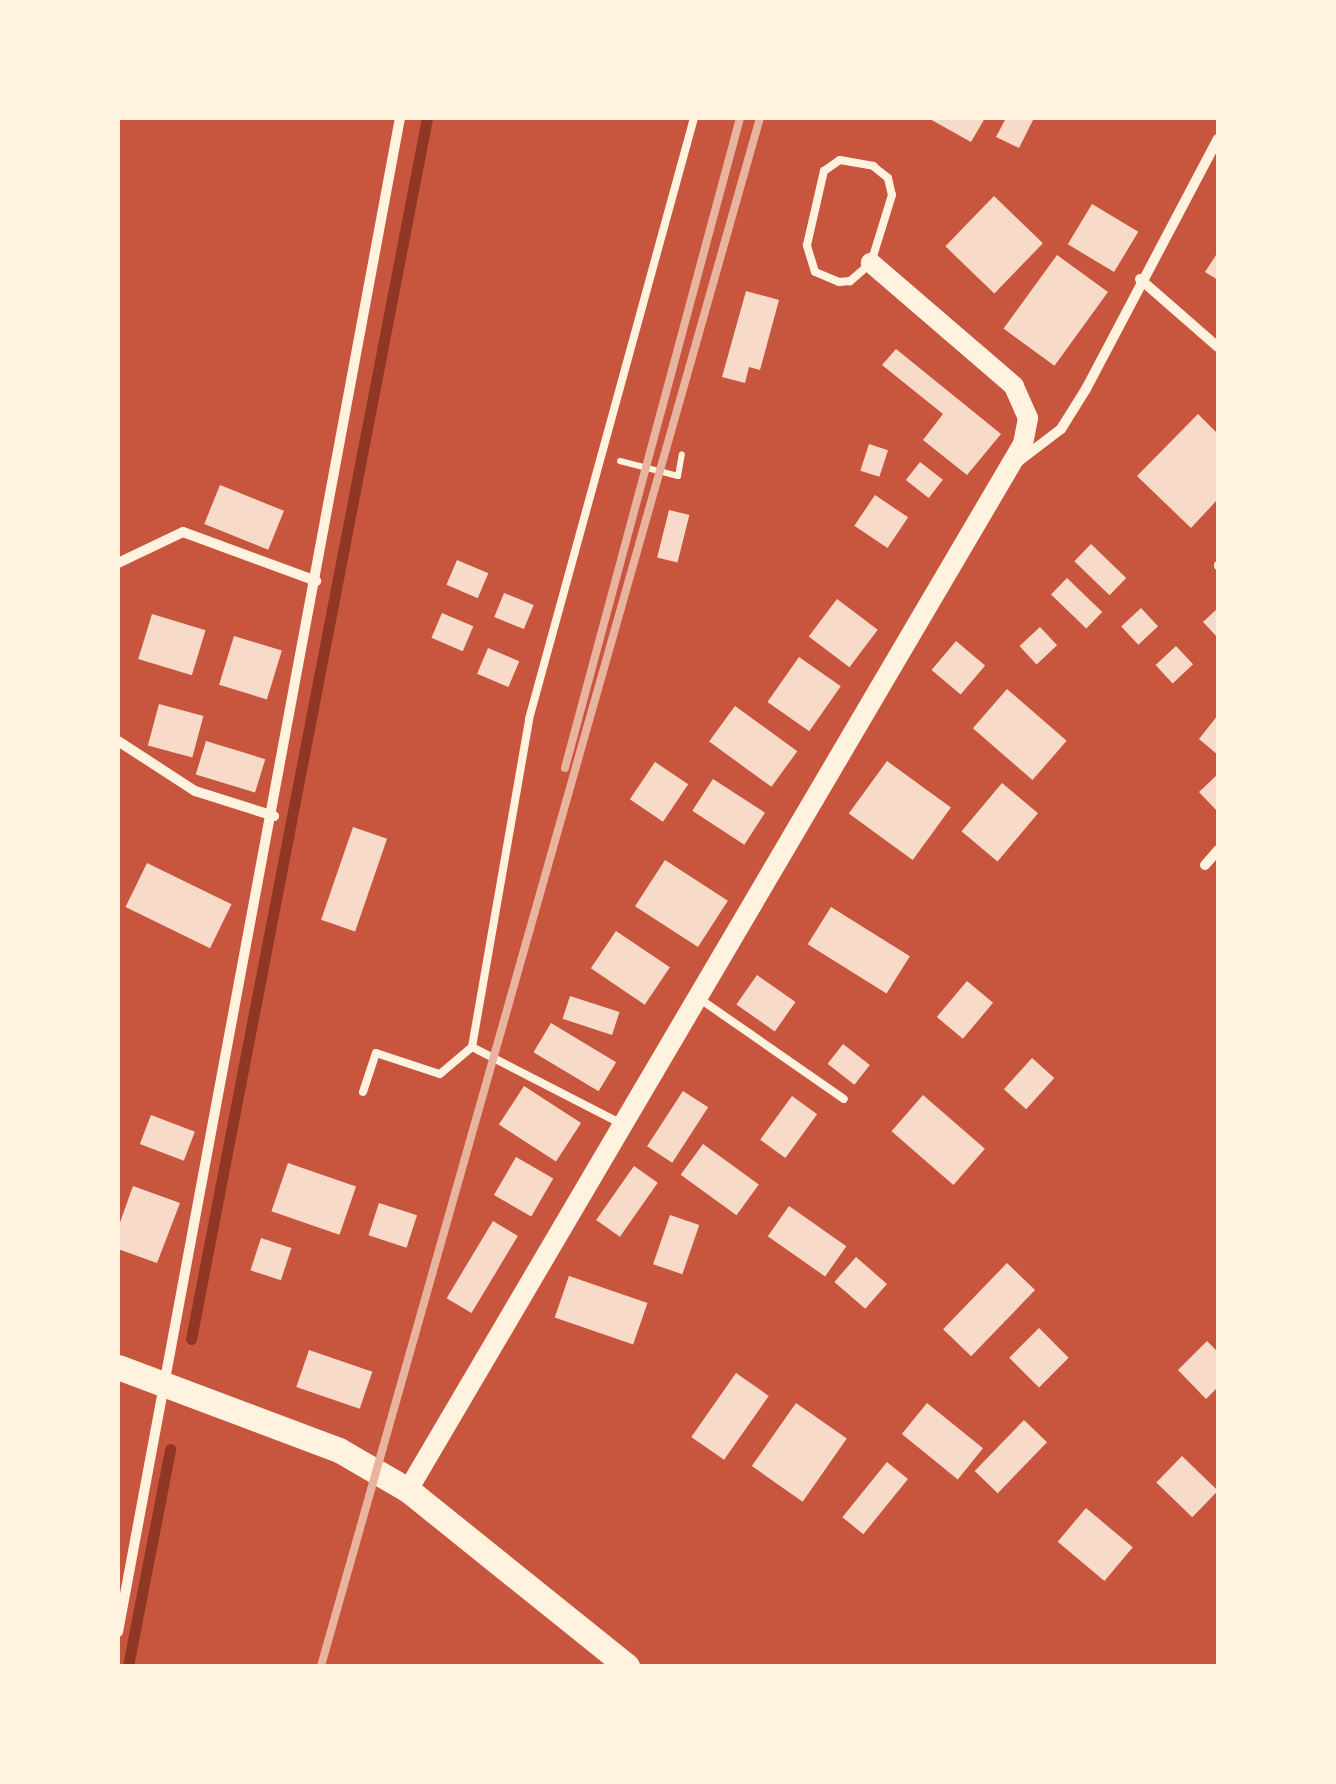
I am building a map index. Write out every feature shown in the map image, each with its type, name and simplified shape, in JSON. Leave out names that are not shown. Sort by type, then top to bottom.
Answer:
[{"type":"main road","points":[[408,1490],[1014,464],[1028,418],[1014,386],[871,263]]},
{"type":"main road","points":[[118,1367],[339,1450],[408,1490],[626,1666]]},
{"type":"street","points":[[118,1632],[274,816],[400,118]]},
{"type":"street","points":[[1014,464],[1060,430],[1218,138]]},
{"type":"street","points":[[1140,280],[1218,347]]},
{"type":"street","points":[[118,562],[183,532],[316,582]]},
{"type":"street","points":[[118,741],[195,792],[274,816]]},
{"type":"street","points":[[1204,865],[1218,850]]},
{"type":"lane","points":[[363,1092],[376,1053],[440,1074],[472,1047],[529,720],[694,118]]},
{"type":"lane","points":[[840,160],[873,166],[888,178],[888,212],[871,263],[850,281],[838,282],[815,272],[809,261],[813,206],[824,172],[840,160]]},
{"type":"lane","points":[[698,998],[844,1100]]},
{"type":"lane","points":[[472,1047],[624,1125]]},
{"type":"path","points":[[620,460],[678,476],[682,454]]},
{"type":"building","points":[[928,118],[985,118],[971,142]]},
{"type":"building","points":[[1006,118],[1034,118],[1019,148],[996,137]]},
{"type":"building","points":[[994,196],[1043,243],[994,294],[945,246]]},
{"type":"building","points":[[1092,204],[1138,232],[1114,272],[1068,244]]},
{"type":"building","points":[[1218,252],[1218,280],[1205,272]]},
{"type":"building","points":[[1057,255],[1108,292],[1054,366],[1004,329]]},
{"type":"building","points":[[746,291],[779,300],[760,370],[749,367],[745,383],[722,377]]},
{"type":"building","points":[[896,349],[1001,434],[967,475],[923,440],[943,414],[882,365]]},
{"type":"building","points":[[1198,414],[1218,434],[1218,499],[1191,528],[1137,476]]},
{"type":"building","points":[[869,444],[888,450],[879,477],[860,471]]},
{"type":"building","points":[[920,462],[943,480],[929,498],[906,480]]},
{"type":"building","points":[[220,485],[284,511],[268,550],[204,524]]},
{"type":"building","points":[[875,495],[908,517],[887,548],[854,526]]},
{"type":"building","points":[[669,510],[689,515],[678,563],[657,558]]},
{"type":"building","points":[[1091,544],[1126,578],[1110,595],[1074,561]]},
{"type":"building","points":[[457,560],[488,573],[478,598],[446,585]]},
{"type":"building","points":[[1067,578],[1102,612],[1086,629],[1051,595]]},
{"type":"building","points":[[504,593],[534,605],[524,629],[494,617]]},
{"type":"building","points":[[837,599],[878,630],[849,667],[809,637]]},
{"type":"building","points":[[1141,608],[1158,626],[1138,645],[1121,626]]},
{"type":"building","points":[[1218,608],[1218,638],[1203,622]]},
{"type":"building","points":[[442,613],[473,626],[463,651],[431,638]]},
{"type":"building","points":[[152,614],[206,630],[192,675],[138,659]]},
{"type":"building","points":[[1040,627],[1057,645],[1037,664],[1020,646]]},
{"type":"building","points":[[234,636],[282,651],[267,699],[219,685]]},
{"type":"building","points":[[956,641],[985,665],[961,695],[932,670]]},
{"type":"building","points":[[1176,646],[1193,664],[1173,683],[1156,665]]},
{"type":"building","points":[[488,648],[519,661],[508,687],[477,674]]},
{"type":"building","points":[[799,657],[841,686],[809,731],[767,702]]},
{"type":"building","points":[[1007,689],[1067,741],[1033,780],[973,728]]},
{"type":"building","points":[[159,704],[203,716],[192,757],[148,746]]},
{"type":"building","points":[[735,706],[797,751],[771,787],[709,742]]},
{"type":"building","points":[[1218,715],[1218,755],[1199,739]]},
{"type":"building","points":[[206,741],[265,759],[255,793],[196,774]]},
{"type":"building","points":[[887,761],[951,807],[913,860],[849,814]]},
{"type":"building","points":[[655,762],[688,784],[663,822],[630,799]]},
{"type":"building","points":[[1218,774],[1218,807],[1216,810],[1199,792]]},
{"type":"building","points":[[713,779],[765,813],[744,845],[692,811]]},
{"type":"building","points":[[1002,783],[1038,813],[998,861],[962,831]]},
{"type":"building","points":[[353,827],[387,839],[355,931],[321,920]]},
{"type":"building","points":[[665,860],[728,901],[698,947],[635,906]]},
{"type":"building","points":[[147,863],[231,904],[210,948],[126,907]]},
{"type":"building","points":[[831,907],[910,956],[887,994],[808,944]]},
{"type":"building","points":[[616,931],[670,967],[645,1005],[591,968]]},
{"type":"building","points":[[757,975],[796,1002],[775,1031],[736,1004]]},
{"type":"building","points":[[967,981],[993,1003],[963,1039],[937,1017]]},
{"type":"building","points":[[570,996],[619,1012],[612,1035],[563,1019]]},
{"type":"building","points":[[551,1023],[616,1062],[599,1091],[533,1052]]},
{"type":"building","points":[[843,1044],[870,1065],[854,1085],[828,1064]]},
{"type":"building","points":[[1032,1058],[1054,1078],[1026,1109],[1004,1089]]},
{"type":"building","points":[[524,1086],[581,1123],[556,1162],[499,1125]]},
{"type":"building","points":[[683,1091],[708,1107],[672,1163],[647,1146]]},
{"type":"building","points":[[923,1095],[985,1149],[953,1185],[892,1131]]},
{"type":"building","points":[[792,1096],[817,1114],[785,1158],[760,1140]]},
{"type":"building","points":[[151,1115],[195,1132],[184,1161],[140,1144]]},
{"type":"building","points":[[703,1144],[759,1185],[736,1215],[681,1175]]},
{"type":"building","points":[[516,1157],[553,1178],[531,1217],[494,1195]]},
{"type":"building","points":[[288,1163],[356,1186],[339,1235],[271,1211]]},
{"type":"building","points":[[634,1166],[658,1183],[620,1237],[596,1220]]},
{"type":"building","points":[[133,1186],[180,1203],[157,1263],[118,1249],[118,1228]]},
{"type":"building","points":[[379,1203],[417,1215],[407,1248],[368,1235]]},
{"type":"building","points":[[789,1206],[846,1246],[825,1276],[768,1236]]},
{"type":"building","points":[[670,1215],[699,1225],[682,1274],[653,1264]]},
{"type":"building","points":[[493,1221],[518,1236],[472,1313],[447,1298]]},
{"type":"building","points":[[261,1238],[291,1248],[281,1280],[250,1270]]},
{"type":"building","points":[[856,1257],[887,1284],[865,1309],[834,1282]]},
{"type":"building","points":[[1007,1263],[1035,1290],[971,1356],[943,1329]]},
{"type":"building","points":[[569,1276],[647,1303],[633,1345],[555,1318]]},
{"type":"building","points":[[1039,1328],[1069,1358],[1039,1387],[1009,1358]]},
{"type":"building","points":[[1207,1341],[1218,1352],[1218,1387],[1206,1399],[1178,1370]]},
{"type":"building","points":[[309,1350],[372,1372],[360,1409],[296,1387]]},
{"type":"building","points":[[736,1373],[769,1396],[724,1460],[691,1437]]},
{"type":"building","points":[[796,1403],[847,1439],[803,1502],[752,1466]]},
{"type":"building","points":[[927,1403],[983,1448],[958,1479],[902,1434]]},
{"type":"building","points":[[1024,1420],[1047,1442],[998,1493],[975,1471]]},
{"type":"building","points":[[1182,1456],[1218,1491],[1192,1517],[1156,1483]]},
{"type":"building","points":[[887,1462],[908,1479],[863,1534],[842,1517]]},
{"type":"building","points":[[1086,1508],[1133,1547],[1104,1581],[1058,1542]]},
{"type":"waterway","points":[[191,1339],[427,118]]},
{"type":"waterway","points":[[128,1666],[170,1449]]},
{"type":"railway","points":[[565,768],[740,118]]},
{"type":"railway","points":[[321,1666],[760,118]]}]
